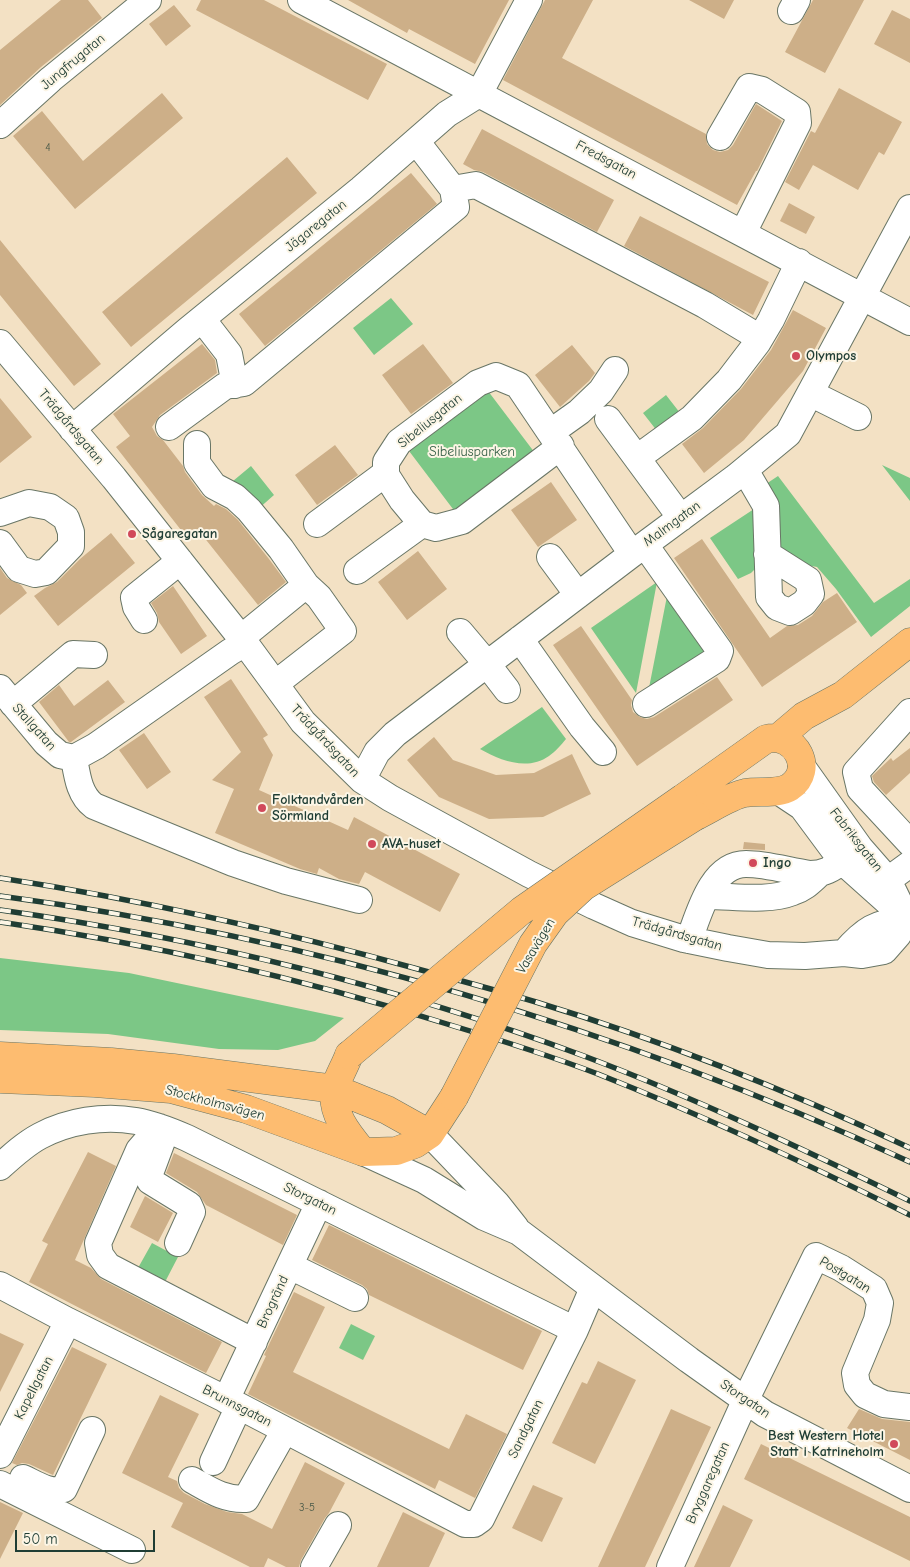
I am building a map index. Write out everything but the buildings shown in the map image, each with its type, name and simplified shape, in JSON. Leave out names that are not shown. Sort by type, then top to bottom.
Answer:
[{"type":"main road","name":"Vasavägen","points":[[291,1082],[317,1072],[349,1055],[521,911],[690,807],[743,793],[773,791],[793,784],[799,776],[793,752],[804,716],[842,695],[910,642]]},
{"type":"main road","name":"Vasavägen","points":[[363,1152],[396,1151],[415,1144],[430,1134],[454,1097],[534,944],[555,913],[583,887],[690,807],[760,742],[766,739],[793,752]]},
{"type":"main road","points":[[752,750],[748,759],[750,775],[759,787],[773,791]]},
{"type":"main road","points":[[349,1055],[335,1089],[336,1108],[351,1138],[363,1152]]},
{"type":"main road","name":"Stockholmsvägen","points":[[0,1056],[111,1062],[291,1082],[335,1089],[387,1110],[430,1134]]},
{"type":"main road","name":"Stockholmsvägen","points":[[0,1080],[94,1083],[171,1089],[246,1109],[363,1152]]},
{"type":"street","name":"Jungfrugatan","points":[[0,125],[51,79],[148,0]]},
{"type":"street","name":"Fredsgatan","points":[[301,0],[910,322]]},
{"type":"street","name":"Jägaregatan","points":[[72,429],[202,319],[361,189],[447,114],[479,94],[529,0]]},
{"type":"street","points":[[720,136],[749,87],[762,90],[797,112],[798,123],[744,233]]},
{"type":"street","points":[[169,427],[225,386],[244,384],[456,207],[454,189],[416,141]]},
{"type":"street","points":[[454,189],[476,185],[705,305],[760,338]]},
{"type":"street","name":"Malmgatan","points":[[362,780],[377,752],[395,734],[745,470],[788,434],[910,208]]},
{"type":"street","points":[[637,458],[692,418],[728,380],[760,338],[771,320],[799,262]]},
{"type":"street","points":[[202,319],[230,354],[235,385]]},
{"type":"street","name":"Trädgårdsgatan","points":[[0,343],[180,561],[243,640],[303,722],[362,780],[390,798],[563,891],[632,923],[690,940],[768,955],[805,956],[844,953],[868,929],[885,922],[909,922]]},
{"type":"street","points":[[318,524],[386,473],[402,500],[422,524],[436,528],[462,521],[556,439],[579,412],[601,391],[615,370]]},
{"type":"street","name":"Sibeliusgatan","points":[[386,473],[386,462],[399,442],[478,383],[496,376],[518,386],[638,549],[720,650],[717,659],[646,704]]},
{"type":"street","points":[[810,393],[858,417]]},
{"type":"street","points":[[608,419],[680,518]]},
{"type":"street","points":[[197,444],[197,463],[214,486],[235,497],[249,510],[343,630],[276,684]]},
{"type":"street","points":[[745,470],[766,506],[767,554]]},
{"type":"street","points":[[0,513],[29,503],[50,507],[66,518],[72,532],[72,539],[71,546],[46,572],[34,574],[19,569],[0,543]]},
{"type":"street","points":[[357,571],[422,524]]},
{"type":"street","points":[[550,557],[578,595]]},
{"type":"street","points":[[144,620],[136,608],[134,598],[180,561]]},
{"type":"street","points":[[306,585],[230,652],[96,746],[74,758],[78,782],[84,796],[94,806],[233,863],[286,881],[359,900]]},
{"type":"street","points":[[460,632],[506,690]]},
{"type":"street","points":[[520,639],[582,727],[603,752]]},
{"type":"street","points":[[6,696],[73,654],[94,656]]},
{"type":"street","name":"Stallgatan","points":[[6,696],[46,743],[60,755],[74,758]]},
{"type":"street","points":[[910,712],[856,772],[860,789],[910,843]]},
{"type":"street","name":"Fabriksgatan","points":[[793,752],[860,848],[888,880],[909,922]]},
{"type":"street","name":"Fabriksgatan","points":[[773,791],[802,807],[842,861],[909,922]]},
{"type":"street","points":[[690,940],[706,896],[720,874],[739,865],[766,866],[819,874],[826,872],[842,861]]},
{"type":"street","points":[[888,880],[910,864]]},
{"type":"street","name":"Storgatan","points":[[0,1167],[39,1137],[67,1125],[92,1120],[118,1120],[136,1121],[162,1128],[187,1138],[575,1330]]},
{"type":"street","points":[[162,1128],[149,1176],[150,1181],[188,1205],[192,1212],[178,1243]]},
{"type":"street","points":[[162,1128],[139,1150],[98,1243],[100,1255],[108,1266],[254,1342]]},
{"type":"street","name":"Storgatan","points":[[430,1134],[497,1204],[520,1232],[689,1360],[765,1414],[910,1489]]},
{"type":"street","name":"Storgatan","points":[[363,1152],[424,1180],[484,1217],[520,1232]]},
{"type":"street","name":"Brogränd","points":[[213,1462],[254,1342],[318,1203]]},
{"type":"street","name":"Postgatan","points":[[746,1399],[816,1256],[841,1268],[874,1289],[880,1303],[877,1320],[855,1373],[857,1386],[865,1395],[884,1404],[910,1407]]},
{"type":"street","points":[[290,1266],[356,1298]]},
{"type":"street","name":"Brunnsgatan","points":[[0,1285],[233,1403],[465,1524],[474,1524]]},
{"type":"street","points":[[575,1330],[593,1288]]},
{"type":"street","name":"Kapellgatan","points":[[0,1455],[68,1321]]},
{"type":"street","name":"Sandgatan","points":[[474,1524],[481,1519],[575,1330]]},
{"type":"street","name":"Bryggaregatan","points":[[670,1567],[746,1399]]},
{"type":"street","points":[[0,1466],[48,1489],[57,1491],[64,1489],[92,1430]]},
{"type":"street","points":[[192,1480],[213,1492],[232,1499],[246,1499],[285,1430]]},
{"type":"street","points":[[0,1484],[132,1550]]},
{"type":"street","points":[[314,1567],[338,1525]]},
{"type":"green space","points":[[391,298],[413,324],[374,355],[353,328]]},
{"type":"green space","name":"Sibeliusparken","points":[[485,387],[538,457],[459,517],[406,447]]},
{"type":"green space","points":[[666,395],[684,418],[661,436],[643,413]]},
{"type":"green space","points":[[882,465],[910,478],[910,501]]},
{"type":"green space","points":[[251,466],[274,495],[257,510],[233,481]]},
{"type":"green space","points":[[778,476],[874,603],[910,579],[910,606],[871,637],[836,589],[817,567],[786,561],[771,525],[766,484]]},
{"type":"green space","points":[[754,509],[759,565],[751,573],[738,579],[710,538]]},
{"type":"green space","points":[[657,582],[636,693],[591,628]]},
{"type":"green space","points":[[668,591],[711,655],[647,698]]},
{"type":"green space","points":[[542,707],[566,739],[549,756],[532,763],[523,764],[514,763],[480,749]]},
{"type":"green space","points":[[0,958],[129,973],[344,1018],[315,1041],[278,1050],[219,1049],[108,1034],[0,1030]]},
{"type":"green space","points":[[152,1243],[178,1257],[165,1282],[138,1268]]},
{"type":"green space","points":[[351,1324],[375,1336],[363,1360],[339,1348]]},
{"type":"railway","points":[[0,878],[107,896],[267,930],[536,1002],[631,1033],[726,1068],[910,1148]]},
{"type":"railway","points":[[0,896],[118,914],[234,937],[350,964],[465,995],[578,1030],[690,1070],[801,1114],[910,1162]]},
{"type":"railway","points":[[0,910],[149,935],[296,967],[369,986],[513,1031],[584,1056],[667,1089],[789,1143],[910,1201]]},
{"type":"railway","points":[[0,922],[113,941],[281,977],[392,1007],[504,1041],[598,1074],[677,1107],[833,1177],[910,1215]]},
{"type":"place","name":"Olympos","points":[[796,356]]},
{"type":"place","name":"Sågaregatan","points":[[132,534]]},
{"type":"place","name":"Folktandvården Sörmland","points":[[262,808]]},
{"type":"place","name":"AVA-huset","points":[[372,844]]},
{"type":"place","name":"Ingo","points":[[753,863]]},
{"type":"place","name":"Best Western Hotel Statt i Katrineholm","points":[[894,1444]]}]
